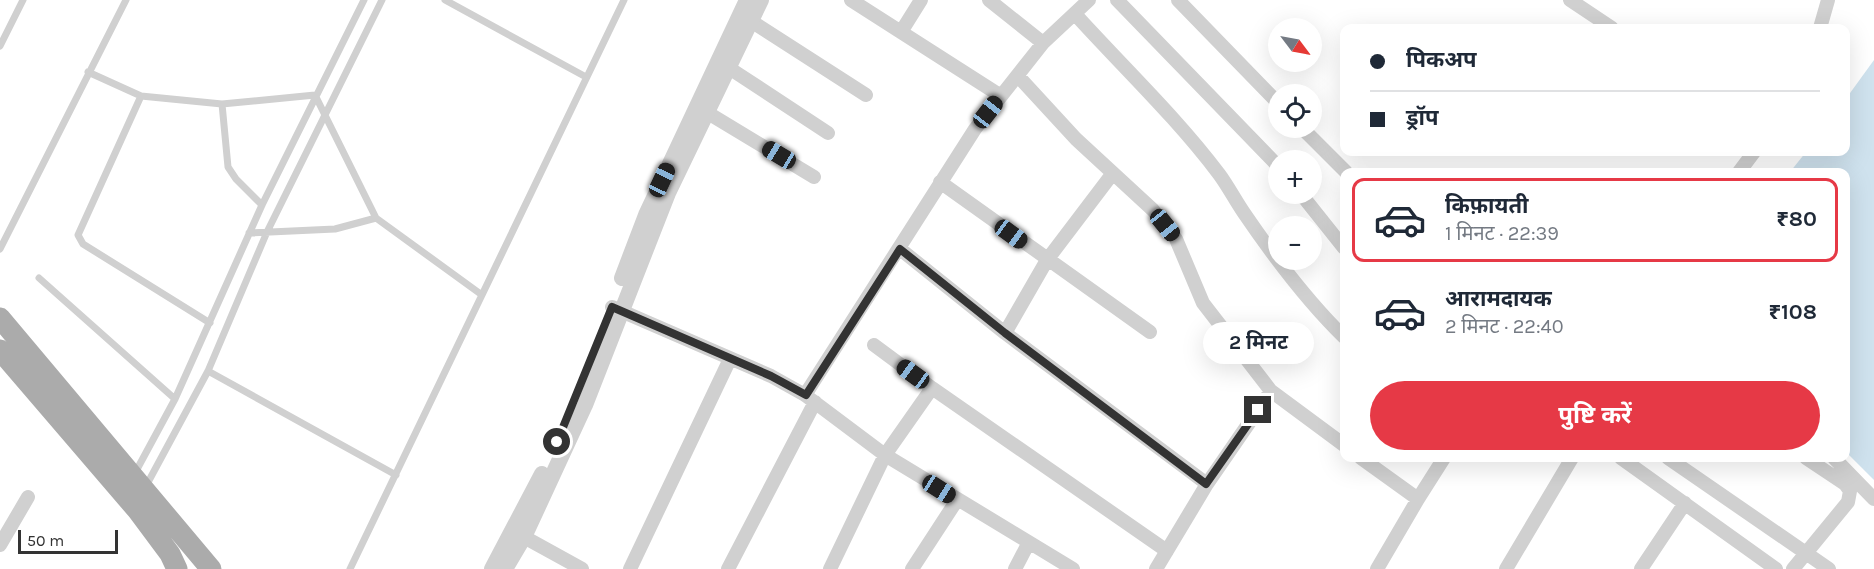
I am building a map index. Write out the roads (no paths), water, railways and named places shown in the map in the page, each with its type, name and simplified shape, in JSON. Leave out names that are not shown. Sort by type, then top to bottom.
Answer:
[{"type":"main road","points":[[0,318],[132,490],[177,569]]},
{"type":"main road","points":[[0,350],[132,490],[211,569]]},
{"type":"street","points":[[492,569],[548,464],[668,193],[747,0]]},
{"type":"street","points":[[703,109],[729,68],[762,0]]},
{"type":"street","points":[[851,0],[1001,96]]},
{"type":"street","points":[[901,32],[921,0]]},
{"type":"street","points":[[989,0],[1043,43]]},
{"type":"street","points":[[728,569],[811,398],[940,182],[975,129],[1043,43],[1089,0]]},
{"type":"street","points":[[1117,0],[1268,156]]},
{"type":"street","points":[[1178,0],[1268,94]]},
{"type":"street","points":[[1570,0],[1606,24]]},
{"type":"street","points":[[1821,24],[1828,0]]},
{"type":"street","points":[[1075,14],[1191,139],[1221,176],[1242,211],[1316,310],[1340,333]]},
{"type":"street","points":[[751,21],[866,95]]},
{"type":"street","points":[[729,68],[828,133]]},
{"type":"street","points":[[1018,76],[1076,140],[1153,210],[1176,239],[1203,303],[1272,391],[1340,442]]},
{"type":"street","points":[[703,109],[814,177]]},
{"type":"street","points":[[1312,138],[1342,168]]},
{"type":"street","points":[[1005,333],[1047,260],[1113,173]]},
{"type":"street","points":[[940,182],[1150,332]]},
{"type":"street","points":[[1309,204],[1340,243]]},
{"type":"street","points":[[900,249],[1005,333],[1206,484]]},
{"type":"street","points":[[617,309],[730,358],[811,398],[885,455],[1028,544],[1073,569]]},
{"type":"street","points":[[506,569],[524,537],[580,415],[617,309]]},
{"type":"street","points":[[874,345],[932,388],[1167,551]]},
{"type":"street","points":[[630,569],[730,358]]},
{"type":"street","points":[[830,569],[885,455],[932,388]]},
{"type":"street","points":[[1156,569],[1206,484],[1272,391]]},
{"type":"street","points":[[1367,462],[1418,499]]},
{"type":"street","points":[[1377,569],[1441,462]]},
{"type":"street","points":[[1506,569],[1570,462]]},
{"type":"street","points":[[1628,462],[1776,569]]},
{"type":"street","points":[[1673,462],[1800,561],[1829,569]]},
{"type":"street","points":[[1800,561],[1848,502],[1850,491],[1845,484],[1812,462]]},
{"type":"street","points":[[1838,462],[1874,499]]},
{"type":"street","points":[[0,545],[28,497]]},
{"type":"street","points":[[912,569],[957,500]]},
{"type":"street","points":[[1641,569],[1685,503]]},
{"type":"street","points":[[524,537],[582,569]]},
{"type":"street","points":[[1015,569],[1028,544]]},
{"type":"lane","points":[[0,46],[23,0]]},
{"type":"lane","points":[[0,249],[126,0]]},
{"type":"lane","points":[[132,490],[210,323],[249,232],[364,0]]},
{"type":"lane","points":[[132,490],[208,371],[267,232],[382,0]]},
{"type":"lane","points":[[445,0],[586,77]]},
{"type":"lane","points":[[350,569],[624,0]]},
{"type":"lane","points":[[89,72],[141,96],[222,104],[315,95]]},
{"type":"lane","points":[[315,95],[376,218],[482,295]]},
{"type":"lane","points":[[141,96],[78,235],[83,244],[210,323]]},
{"type":"lane","points":[[222,104],[228,167],[236,179],[262,205]]},
{"type":"lane","points":[[249,232],[335,229],[376,218]]},
{"type":"lane","points":[[39,278],[175,399]]},
{"type":"lane","points":[[208,371],[396,475]]},
{"type":"water","points":[[1874,60],[1874,480],[1850,456],[1850,168],[1793,168],[1803,156],[1850,156],[1850,93]]}]
